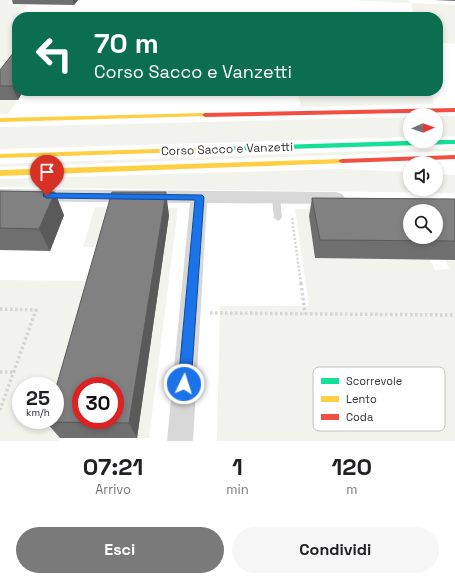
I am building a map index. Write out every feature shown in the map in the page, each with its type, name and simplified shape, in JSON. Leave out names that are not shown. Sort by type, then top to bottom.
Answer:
[{"type":"main road","points":[[0,120],[455,110]]},
{"type":"main road","name":"Corso Sacco e Vanzetti","points":[[0,156],[455,142]]},
{"type":"main road","points":[[0,173],[455,157]]},
{"type":"main road","points":[[360,161],[403,164]]},
{"type":"street","points":[[0,195],[351,199]]},
{"type":"street","points":[[180,441],[199,197]]},
{"type":"lane","points":[[278,218],[283,198]]},
{"type":"path","points":[[283,198],[305,314]]},
{"type":"path","points":[[0,309],[36,310],[0,410]]},
{"type":"path","points":[[190,313],[455,315]]},
{"type":"path","points":[[0,372],[14,372]]},
{"type":"shaded area","points":[[0,0],[11,0],[8,4],[27,5],[18,12],[12,12],[12,74],[0,87]]},
{"type":"shaded area","points":[[347,0],[409,0],[411,3]]},
{"type":"shaded area","points":[[411,3],[455,5],[455,44],[443,43],[443,12],[413,12]]},
{"type":"shaded area","points":[[298,96],[432,96],[434,104],[298,107],[301,105]]},
{"type":"shaded area","points":[[0,100],[18,100],[8,114],[0,114]]},
{"type":"shaded area","points":[[443,116],[455,116],[455,136],[443,137]]},
{"type":"shaded area","points":[[403,117],[403,137],[0,149],[0,127]]},
{"type":"shaded area","points":[[455,148],[455,151],[0,167],[0,164]]},
{"type":"shaded area","points":[[342,169],[403,172],[403,192],[0,187],[0,179]]},
{"type":"shaded area","points":[[443,174],[455,175],[455,193],[443,193]]},
{"type":"shaded area","points":[[95,207],[178,208],[149,438],[137,438],[155,315],[93,314],[76,377],[72,377],[72,392],[64,422],[64,377],[12,377],[12,429],[62,429],[59,441],[0,441],[0,280],[102,281],[110,247],[83,247]]},
{"type":"shaded area","points":[[295,209],[402,210],[309,216],[315,258],[430,259],[435,270],[449,269],[445,259],[455,259],[455,441],[217,441],[220,306],[309,306]]},
{"type":"building","points":[[12,54],[12,86],[0,86],[0,70]]},
{"type":"building","points":[[0,191],[55,192],[39,229],[0,228]]},
{"type":"building","points":[[112,192],[166,192],[129,423],[124,423],[124,377],[72,377],[72,422],[64,422],[64,377],[59,377]]},
{"type":"building","points":[[312,198],[455,199],[455,241],[443,241],[443,204],[403,204],[403,241],[320,240]]},
{"type":"traffic: fast","points":[[218,149],[455,142]]},
{"type":"traffic: slow","points":[[0,120],[205,115]]},
{"type":"traffic: slow","points":[[0,156],[218,149]]},
{"type":"traffic: slow","points":[[0,173],[342,161]]},
{"type":"traffic: jam","points":[[205,115],[455,110]]},
{"type":"traffic: jam","points":[[342,161],[455,157]]},
{"type":"route","points":[[47,196],[199,197],[184,384]]}]
